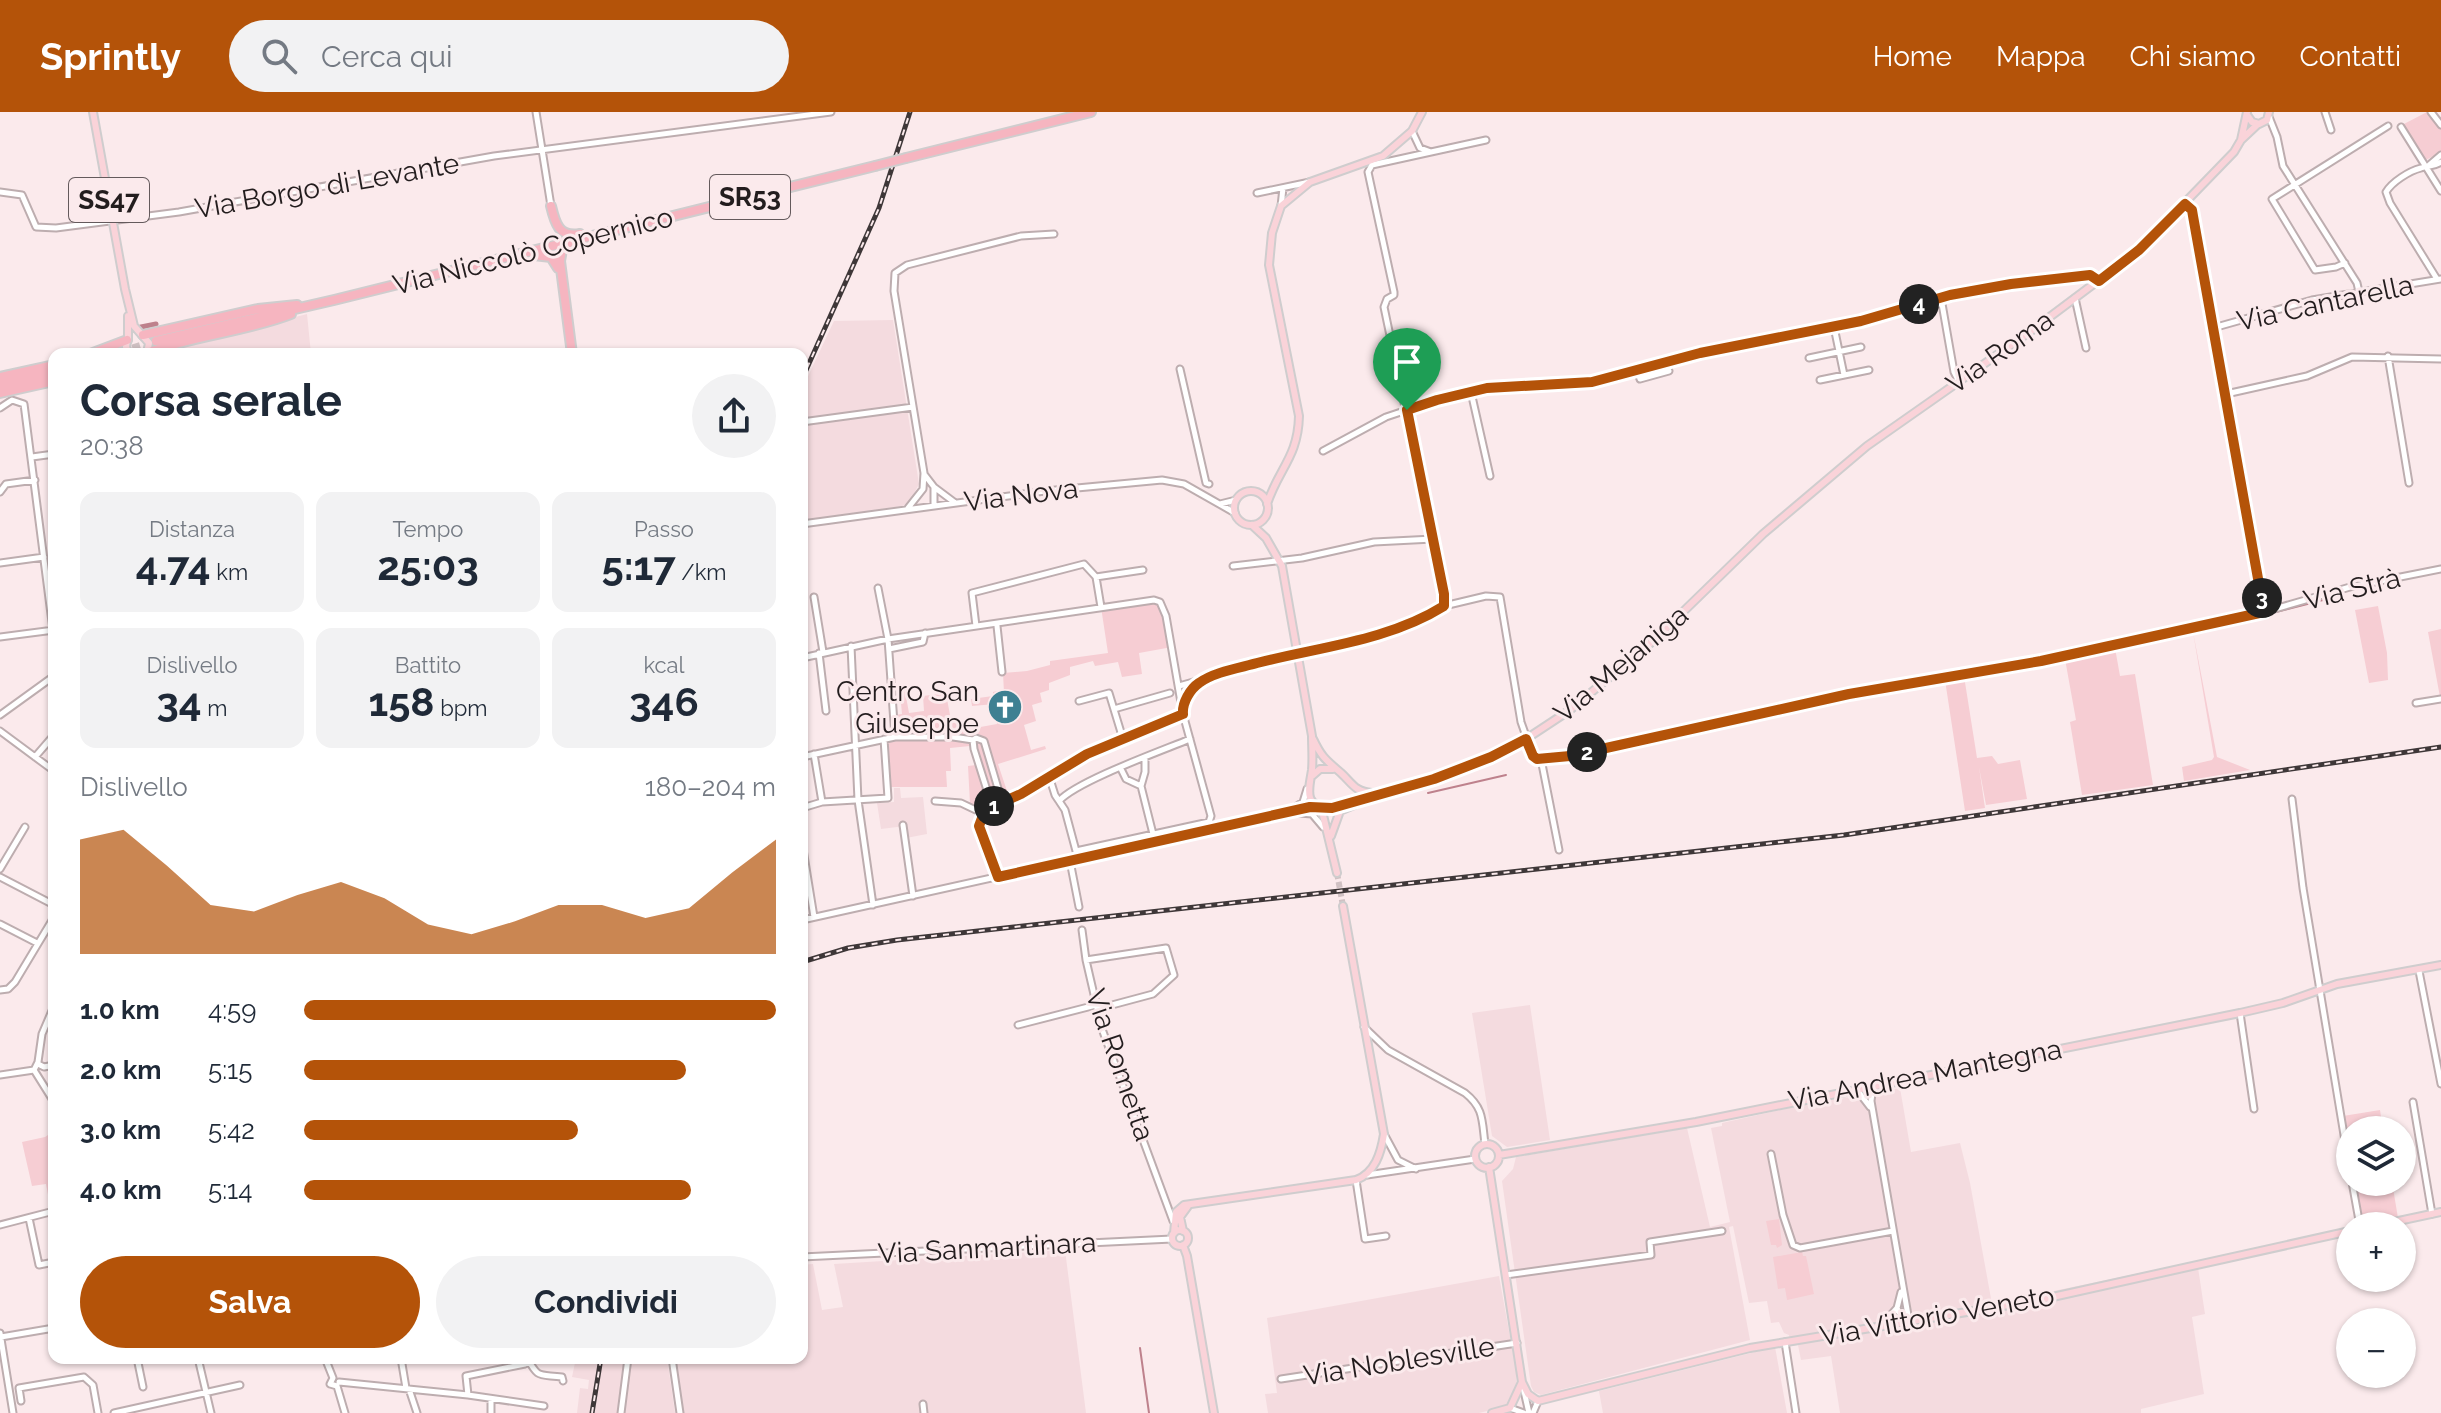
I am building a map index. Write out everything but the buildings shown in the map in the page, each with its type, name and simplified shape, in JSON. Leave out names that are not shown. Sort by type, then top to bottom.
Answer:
[{"type":"highway","name":"Via Niccolò Copernico","points":[[334,300],[1091,112]]},
{"type":"highway","points":[[551,206],[557,225],[567,235],[625,228]]},
{"type":"highway","points":[[538,249],[550,243],[553,237],[551,206]]},
{"type":"highway","points":[[571,348],[560,253],[572,241]]},
{"type":"highway","points":[[490,261],[546,255],[555,261],[561,276]]},
{"type":"highway","points":[[142,335],[268,307],[334,300]]},
{"type":"highway","points":[[166,348],[269,323],[334,300]]},
{"type":"highway","name":"SR53","points":[[156,341],[334,300]]},
{"type":"highway","points":[[106,348],[128,340]]},
{"type":"highway","points":[[0,377],[48,366]]},
{"type":"highway","points":[[0,385],[48,374]]},
{"type":"highway","points":[[0,393],[48,382]]},
{"type":"main road","name":"SS47","points":[[93,112],[125,289],[134,326],[149,343],[148,348]]},
{"type":"main road","points":[[1281,206],[1310,182],[1383,156],[1412,131],[1422,112]]},
{"type":"main road","name":"Via Roma","points":[[2247,113],[2250,120],[2259,124]]},
{"type":"main road","name":"Via Roma","points":[[1782,518],[1867,446],[2139,250],[2234,152],[2241,140],[2247,113]]},
{"type":"main road","name":"Via Roma","points":[[2241,140],[2270,114]]},
{"type":"main road","name":"Via Nova","points":[[1271,545],[1264,518],[1267,504],[1294,453],[1299,416],[1269,265],[1272,233],[1281,206]]},
{"type":"main road","name":"SS47","points":[[125,289],[129,327],[125,348]]},
{"type":"main road","points":[[128,340],[135,334],[142,335]]},
{"type":"main road","points":[[1257,493],[1280,475]]},
{"type":"main road","points":[[1235,513],[1236,500],[1248,492],[1257,493],[1267,504]]},
{"type":"main road","name":"Via Nova","points":[[1235,513],[1243,523],[1252,525],[1280,560],[1312,736],[1310,778]]},
{"type":"main road","points":[[1252,525],[1264,518]]},
{"type":"main road","name":"Via Mejaniga","points":[[1320,806],[1392,792],[1462,768],[1526,739],[1600,688],[1782,518]]},
{"type":"main road","name":"Via Nova","points":[[1312,736],[1322,759],[1333,769]]},
{"type":"main road","points":[[1330,836],[1320,806],[1310,798],[1308,788],[1310,778],[1320,769],[1333,769]]},
{"type":"main road","name":"Via Mejaniga","points":[[1333,769],[1362,792],[1392,792]]},
{"type":"main road","points":[[1337,873],[1331,847],[1331,820],[1337,805],[1347,793],[1346,780]]},
{"type":"main road","name":"Via Mejaniga","points":[[1330,836],[1340,811],[1380,794]]},
{"type":"main road","points":[[1214,1413],[1183,1245],[1187,1237],[1180,1223],[1180,1211],[1191,1203],[1356,1180],[1367,1175],[1380,1153],[1384,1134],[1343,906]]},
{"type":"main road","name":"Via Andrea Mantegna","points":[[1499,1155],[1696,1122],[1869,1088],[2240,1013],[2351,981],[2441,965]]},
{"type":"main road","points":[[1485,1144],[1494,1146],[1499,1155],[1495,1164],[1489,1167],[1480,1166],[1475,1159],[1477,1149],[1485,1144]]},
{"type":"main road","name":"Via Noblesville","points":[[1489,1167],[1522,1382],[1528,1394],[1538,1401]]},
{"type":"main road","name":"Via Rometta","points":[[1173,1236],[1173,1221],[1180,1211]]},
{"type":"main road","points":[[2416,1217],[2441,1212]]},
{"type":"main road","points":[[1183,1245],[1176,1245],[1173,1236],[1184,1232]]},
{"type":"main road","name":"Via Vittorio Veneto","points":[[1538,1401],[1750,1348],[2039,1300],[2336,1234]]},
{"type":"main road","name":"Via Noblesville","points":[[1510,1408],[1522,1382]]},
{"type":"main road","points":[[1492,1413],[1510,1408]]},
{"type":"street","points":[[536,112],[551,206]]},
{"type":"street","name":"Via Borgo di Levante","points":[[0,192],[22,195],[31,222],[42,229],[113,221],[494,156],[831,112]]},
{"type":"street","points":[[2325,112],[2331,130]]},
{"type":"street","points":[[2431,112],[2441,125]]},
{"type":"street","points":[[2270,114],[2283,166],[2345,263],[2359,292]]},
{"type":"street","points":[[2259,124],[2273,131]]},
{"type":"street","points":[[2345,263],[2318,271],[2312,266],[2272,199],[2388,126]]},
{"type":"street","points":[[2401,127],[2441,191]]},
{"type":"street","points":[[1412,131],[1420,148],[1431,152]]},
{"type":"street","points":[[1444,606],[1384,307],[1394,292],[1368,168],[1486,140]]},
{"type":"street","points":[[2439,279],[2390,203],[2386,188],[2427,167],[2441,155]]},
{"type":"street","points":[[2427,167],[2432,168],[2441,162]]},
{"type":"street","points":[[1257,193],[1310,182]]},
{"type":"street","points":[[1281,206],[1283,188]]},
{"type":"street","points":[[2185,204],[2192,210],[2264,612]]},
{"type":"street","points":[[932,505],[923,489],[924,473],[894,291],[895,273],[920,261],[1021,236],[1054,234]]},
{"type":"street","points":[[1323,451],[1386,417],[1487,388],[1592,382],[1700,353],[1834,327],[1941,298],[2011,284],[2090,275],[2099,281]]},
{"type":"street","name":"Via Cantarella","points":[[2213,328],[2312,300],[2439,279]]},
{"type":"street","points":[[1941,298],[1954,372],[1959,382]]},
{"type":"street","points":[[2075,298],[2086,348]]},
{"type":"street","points":[[1834,327],[1844,375]]},
{"type":"street","points":[[1809,358],[1861,347]]},
{"type":"street","points":[[2388,356],[2409,483]]},
{"type":"street","points":[[2226,394],[2307,376],[2352,357],[2441,359]]},
{"type":"street","points":[[1180,369],[1206,483],[1209,484]]},
{"type":"street","points":[[1637,370],[1640,379],[1669,371]]},
{"type":"street","points":[[1820,380],[1869,370]]},
{"type":"street","points":[[1471,392],[1490,476]]},
{"type":"street","points":[[0,408],[12,400],[24,404],[48,589]]},
{"type":"street","points":[[808,421],[913,407]]},
{"type":"street","points":[[32,457],[48,455]]},
{"type":"street","points":[[924,473],[934,487],[954,503]]},
{"type":"street","points":[[0,492],[6,484],[35,480]]},
{"type":"street","name":"Via Nova","points":[[808,523],[932,505],[1162,480],[1184,484],[1235,513]]},
{"type":"street","points":[[932,505],[934,487]]},
{"type":"street","points":[[908,509],[923,489]]},
{"type":"street","points":[[1219,504],[1236,500]]},
{"type":"street","points":[[1233,566],[1374,542],[1433,539]]},
{"type":"street","points":[[0,563],[44,557]]},
{"type":"street","points":[[976,626],[972,593],[1084,564],[1096,577],[1101,607]]},
{"type":"street","name":"Via Strà","points":[[1541,759],[1570,756],[1834,698],[2041,661],[2264,612],[2350,587],[2441,569]]},
{"type":"street","points":[[1096,577],[1143,570]]},
{"type":"street","points":[[878,588],[888,639],[895,737]]},
{"type":"street","points":[[1179,686],[1298,653],[1378,635],[1444,606],[1486,596],[1500,597],[1526,739],[1533,756],[1541,759],[1559,850]]},
{"type":"street","points":[[814,597],[826,711]]},
{"type":"street","points":[[808,656],[925,633],[1154,600],[1160,602],[1166,616],[1183,711],[1210,820],[1076,851],[1065,810],[1049,776]]},
{"type":"street","points":[[997,626],[1002,672]]},
{"type":"street","points":[[0,637],[48,631]]},
{"type":"street","points":[[889,649],[923,642],[925,633]]},
{"type":"street","points":[[851,646],[858,800],[873,905]]},
{"type":"street","points":[[998,877],[979,826],[982,813],[1021,794],[1087,754],[1183,711],[1197,684],[1209,677]]},
{"type":"street","points":[[0,715],[48,680]]},
{"type":"street","points":[[1079,701],[1109,693],[1123,739]]},
{"type":"street","points":[[1114,709],[1170,693]]},
{"type":"street","points":[[2416,703],[2441,699]]},
{"type":"street","points":[[0,731],[48,767]]},
{"type":"street","points":[[808,756],[895,737],[979,738],[984,741],[1002,802]]},
{"type":"street","points":[[808,806],[822,802],[888,798],[884,739]]},
{"type":"street","points":[[1059,801],[1065,794],[1190,739]]},
{"type":"street","points":[[973,740],[992,806]]},
{"type":"street","points":[[35,757],[48,742]]},
{"type":"street","points":[[814,754],[822,802]]},
{"type":"street","points":[[1145,758],[1141,786],[1153,834]]},
{"type":"street","points":[[1121,769],[1126,779],[1141,786]]},
{"type":"street","points":[[1280,816],[1303,802],[1308,788]]},
{"type":"street","points":[[2292,799],[2341,1116]]},
{"type":"street","points":[[935,801],[961,803],[982,813]]},
{"type":"street","name":"Via Mejaniga","points":[[808,918],[1320,806]]},
{"type":"street","points":[[1294,812],[1315,816],[1330,836]]},
{"type":"street","points":[[903,825],[913,896]]},
{"type":"street","points":[[0,869],[25,827]]},
{"type":"street","points":[[1186,827],[1188,835]]},
{"type":"street","points":[[1094,847],[1096,855]]},
{"type":"street","points":[[1070,861],[1079,907]]},
{"type":"street","points":[[0,877],[48,902]]},
{"type":"street","points":[[808,880],[814,917]]},
{"type":"street","points":[[0,924],[37,943]]},
{"type":"street","points":[[0,990],[8,989],[15,982],[48,926]]},
{"type":"street","name":"Via Rometta","points":[[1082,930],[1086,960],[1109,1049],[1173,1221]]},
{"type":"street","points":[[1018,1025],[1153,994],[1174,975],[1166,948],[1086,960]]},
{"type":"street","points":[[2419,971],[2441,1084]]},
{"type":"street","points":[[2240,1013],[2254,1109]]},
{"type":"street","points":[[48,1020],[42,1034],[36,1070],[48,1091]]},
{"type":"street","points":[[1364,1027],[1388,1050],[1476,1101],[1481,1113],[1485,1144]]},
{"type":"street","points":[[0,1075],[48,1067]]},
{"type":"street","points":[[1866,1098],[1869,1088]]},
{"type":"street","points":[[1869,1088],[1907,1322]]},
{"type":"street","points":[[1856,1089],[1866,1098],[1872,1111]]},
{"type":"street","points":[[2413,1102],[2432,1214]]},
{"type":"street","points":[[1384,1134],[1397,1158],[1396,1171]]},
{"type":"street","points":[[1380,1153],[1397,1158],[1417,1170]]},
{"type":"street","points":[[1771,1154],[1783,1215],[1793,1245],[1800,1248],[1893,1231]]},
{"type":"street","points":[[1367,1175],[1475,1159]]},
{"type":"street","points":[[1377,1160],[1386,1173]]},
{"type":"street","points":[[1356,1180],[1365,1239],[1386,1236]]},
{"type":"street","name":"Via Rometta","points":[[1166,1198],[1180,1211]]},
{"type":"street","points":[[0,1225],[48,1213]]},
{"type":"street","points":[[29,1218],[39,1265],[48,1263]]},
{"type":"street","points":[[1506,1275],[1651,1255],[1650,1242],[1722,1231]]},
{"type":"street","name":"Via Sanmartinara","points":[[808,1257],[1173,1236]]},
{"type":"street","points":[[1881,1326],[1897,1308],[1902,1287]]},
{"type":"street","points":[[1897,1308],[1907,1322]]},
{"type":"street","points":[[1907,1308],[1926,1319]]},
{"type":"street","points":[[13,1413],[0,1335],[48,1329]]},
{"type":"street","points":[[1785,1342],[1796,1413]]},
{"type":"street","name":"Via Noblesville","points":[[1281,1379],[1517,1343]]},
{"type":"street","points":[[138,1364],[143,1387]]},
{"type":"street","points":[[199,1364],[211,1413]]},
{"type":"street","points":[[328,1364],[345,1413]]},
{"type":"street","points":[[402,1364],[417,1413]]},
{"type":"street","points":[[468,1395],[466,1376],[525,1364]]},
{"type":"street","points":[[530,1364],[538,1374],[562,1377],[563,1381]]},
{"type":"street","points":[[621,1413],[627,1364]]},
{"type":"street","points":[[673,1364],[680,1413]]},
{"type":"street","points":[[21,1401],[19,1388],[84,1377],[93,1385],[98,1413]]},
{"type":"street","points":[[336,1382],[544,1406]]},
{"type":"street","points":[[1522,1382],[1529,1413]]},
{"type":"street","points":[[114,1413],[240,1385]]},
{"type":"street","points":[[491,1399],[491,1413]]},
{"type":"street","points":[[1529,1413],[1538,1401]]},
{"type":"street","points":[[923,1404],[924,1413]]},
{"type":"street","points":[[1510,1408],[1529,1413]]},
{"type":"shaded area","points":[[2427,112],[2441,129],[2441,152],[2426,160],[2402,125]]},
{"type":"shaded area","points":[[307,314],[310,348],[179,348]]},
{"type":"shaded area","points":[[893,320],[919,484],[910,501],[903,506],[808,519],[808,376],[834,321]]},
{"type":"shaded area","points":[[1154,600],[1160,602],[1172,647],[1139,653],[1142,674],[1122,677],[1118,662],[1095,666],[1093,661],[1070,667],[1070,675],[1049,683],[1049,690],[1040,693],[1042,702],[1032,705],[1036,721],[1024,725],[1031,750],[1045,746],[1046,749],[998,764],[1009,797],[982,810],[970,804],[968,766],[976,765],[970,746],[950,748],[951,771],[946,771],[947,787],[888,787],[884,739],[895,737],[894,715],[902,714],[900,692],[905,691],[909,713],[924,711],[923,696],[946,693],[951,721],[973,719],[975,728],[997,724],[995,704],[972,706],[971,699],[993,696],[993,692],[997,691],[1000,717],[1018,715],[1023,708],[1015,692],[1004,693],[1003,673],[1027,671],[1050,665],[1050,661],[1108,653],[1101,607]]},
{"type":"shaded area","points":[[2378,606],[2387,653],[2388,680],[2369,683],[2355,610]]},
{"type":"shaded area","points":[[2441,629],[2441,697],[2440,697],[2428,632]]},
{"type":"shaded area","points":[[2193,632],[2217,757],[2250,770],[2184,781],[2182,767],[2214,757]]},
{"type":"shaded area","points":[[2115,648],[2120,676],[2135,674],[2153,785],[2082,795],[2070,722],[2076,720],[2065,659]]},
{"type":"shaded area","points":[[1964,676],[1977,758],[1992,756],[1998,764],[2020,760],[2027,799],[1986,805],[1979,767],[1985,808],[1965,811],[1945,680]]},
{"type":"shaded area","points":[[894,788],[900,788],[901,798],[923,797],[927,834],[906,838],[905,826],[881,829],[877,803],[894,802]]},
{"type":"shaded area","points":[[1530,1005],[1550,1140],[1507,1147],[1492,1136],[1472,1013]]},
{"type":"shaded area","points":[[1900,1088],[1911,1152],[1960,1143],[1992,1304],[2197,1261],[2205,1314],[2192,1317],[2204,1394],[2141,1409],[2141,1413],[1840,1413],[1831,1356],[1801,1360],[1798,1345],[1791,1346],[1789,1335],[1784,1333],[1779,1322],[1771,1323],[1767,1301],[1749,1303],[1733,1226],[1729,1227],[1750,1340],[1541,1395],[1534,1392],[1502,1181],[1513,1169],[1516,1157],[1687,1128],[1710,1227],[1730,1222],[1711,1128],[1794,1107]]},
{"type":"shaded area","points":[[2380,1110],[2381,1116],[2343,1116]]},
{"type":"shaded area","points":[[48,1135],[48,1195],[46,1184],[32,1186],[22,1142]]},
{"type":"shaded area","points":[[2357,1196],[2394,1196],[2397,1212],[2360,1212]]},
{"type":"shaded area","points":[[1779,1219],[1782,1245],[1777,1248],[1771,1245],[1766,1221]]},
{"type":"shaded area","points":[[1065,1250],[1086,1413],[683,1413],[676,1364],[808,1364],[808,1264],[813,1264],[822,1310],[843,1307],[834,1264]]},
{"type":"shaded area","points":[[1802,1252],[1806,1256],[1814,1294],[1787,1300],[1785,1288],[1778,1289],[1773,1257]]},
{"type":"shaded area","points":[[1499,1276],[1516,1370],[1517,1388],[1507,1406],[1479,1413],[1268,1413],[1265,1394],[1277,1393],[1267,1318]]},
{"type":"shaded area","points":[[1775,1347],[1787,1413],[1603,1413],[1599,1391]]},
{"type":"shaded area","points":[[575,1364],[668,1364],[675,1413],[577,1413],[580,1388],[588,1389],[589,1380],[572,1377]]},
{"type":"waterway","points":[[141,327],[156,324]]},
{"type":"waterway","points":[[2264,615],[2323,600]]},
{"type":"waterway","points":[[2093,653],[2259,617]]},
{"type":"waterway","points":[[1820,705],[1941,681]]},
{"type":"waterway","points":[[1633,745],[1813,706]]},
{"type":"waterway","points":[[1428,793],[1506,775]]},
{"type":"waterway","points":[[1140,1348],[1149,1413]]},
{"type":"tunnel","points":[[134,348],[154,342]]},
{"type":"tunnel","points":[[1337,873],[1343,906]]},
{"type":"railway","points":[[808,366],[879,208],[910,112]]},
{"type":"railway","points":[[808,960],[848,948],[897,940],[1844,835],[2441,747]]},
{"type":"railway","points":[[592,1413],[600,1364]]},
{"type":"place","name":"Centro San Giuseppe","points":[[1005,707]]},
{"type":"route","points":[[2185,204],[2192,210],[2264,612],[2041,661],[1849,694],[1570,756],[1537,759],[1526,739],[1491,757],[1434,779],[1332,808],[1310,807],[998,877],[979,826],[985,810],[1021,794],[1087,754],[1183,714],[1189,695],[1197,684],[1209,677],[1378,635],[1444,606],[1407,410],[1487,388],[1592,382],[1700,353],[1861,321],[1950,295],[2090,275],[2099,281],[2139,250],[2185,204]]}]
